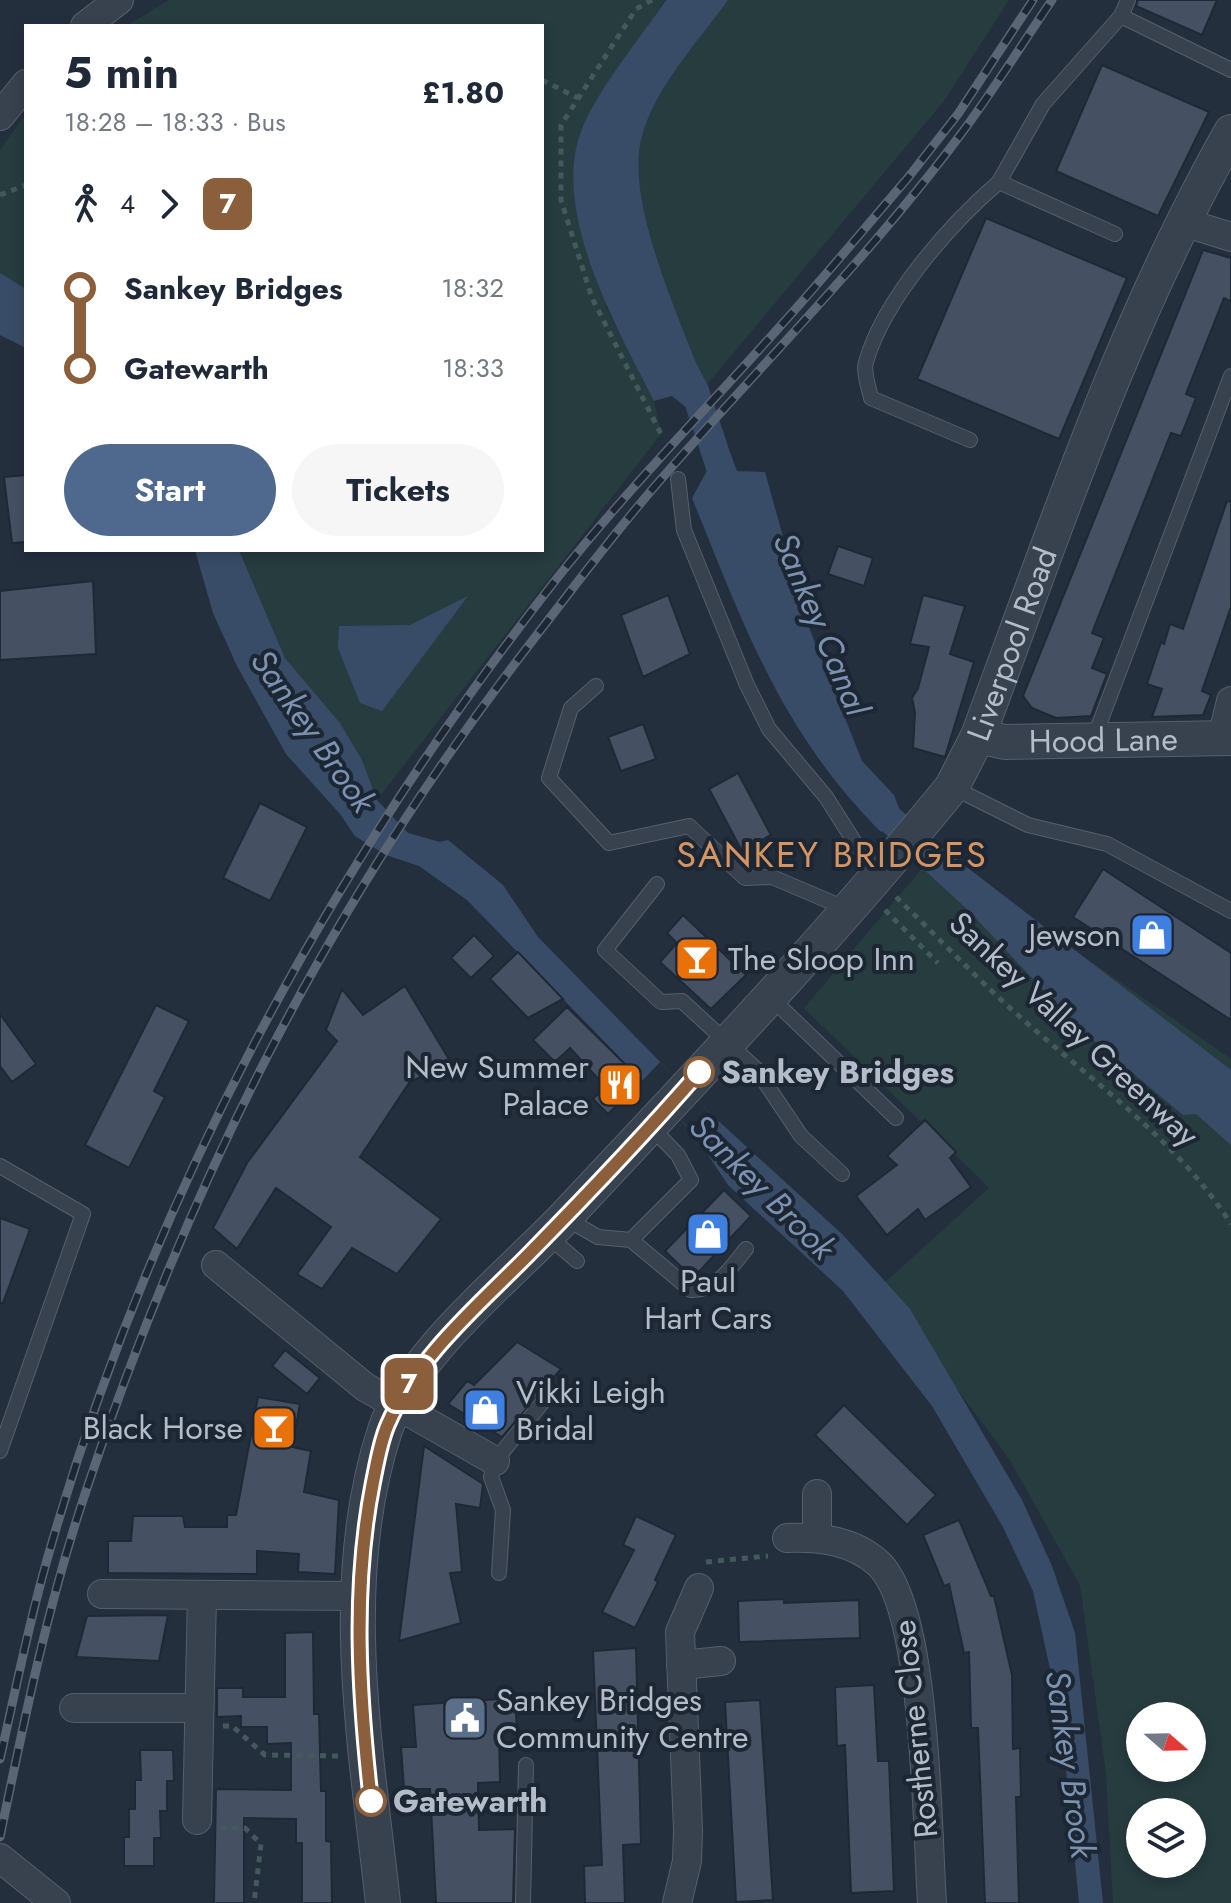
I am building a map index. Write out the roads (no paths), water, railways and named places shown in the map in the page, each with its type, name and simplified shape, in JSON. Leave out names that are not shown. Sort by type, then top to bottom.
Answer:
[{"type":"street","points":[[88,24],[119,0]]},
{"type":"street","points":[[0,116],[24,86]]},
{"type":"street","name":"Liverpool Road","points":[[383,1903],[362,1716],[360,1596],[365,1525],[380,1450],[397,1403],[457,1325],[556,1227],[667,1107],[952,787],[978,736],[1077,462],[1183,222],[1231,132]]},
{"type":"street","points":[[1183,222],[1231,237]]},
{"type":"street","points":[[1227,738],[1231,701]]},
{"type":"street","name":"Hood Lane","points":[[978,736],[1005,742],[1227,738]]},
{"type":"street","points":[[216,1265],[365,1387],[495,1461]]},
{"type":"street","points":[[817,1494],[817,1537]]},
{"type":"street","name":"Rostherne Close","points":[[787,1538],[817,1537],[846,1543],[879,1564],[898,1591],[910,1626],[932,1903]]},
{"type":"street","points":[[677,1903],[687,1861],[688,1830],[680,1632],[699,1588]]},
{"type":"street","points":[[102,1594],[360,1596]]},
{"type":"street","points":[[202,1595],[204,1824]]},
{"type":"street","points":[[681,1665],[721,1661]]},
{"type":"street","points":[[74,1708],[204,1717]]},
{"type":"street","points":[[5,1862],[56,1903]]},
{"type":"lane","points":[[970,440],[871,398],[864,364],[886,319],[923,263],[965,212],[999,182],[1043,104],[1121,16],[1128,0]]},
{"type":"lane","points":[[1121,16],[1231,70]]},
{"type":"lane","points":[[999,182],[1115,234]]},
{"type":"lane","points":[[1093,741],[1231,376]]},
{"type":"lane","points":[[596,686],[571,708],[549,778],[609,843],[689,826],[745,878],[772,877],[862,891],[826,797],[769,729],[747,685],[684,530],[678,479]]},
{"type":"lane","points":[[952,787],[1028,825],[1107,844],[1231,911]]},
{"type":"lane","points":[[657,884],[605,950],[661,1002],[682,1001],[727,1039],[756,1069],[801,1136],[842,1174]]},
{"type":"lane","points":[[769,995],[896,1118]]},
{"type":"lane","points":[[631,1240],[691,1180],[678,1155],[667,1107]]},
{"type":"lane","points":[[0,1166],[83,1214],[0,1451]]},
{"type":"lane","points":[[556,1227],[598,1237],[631,1240],[691,1290],[708,1288],[719,1281],[746,1249]]},
{"type":"lane","points":[[556,1227],[577,1261]]},
{"type":"lane","points":[[499,1573],[503,1510],[491,1477],[495,1461],[546,1398]]},
{"type":"lane","points":[[523,1903],[526,1765]]},
{"type":"water","points":[[666,0],[728,0],[690,49],[655,103],[641,140],[638,167],[641,198],[659,264],[705,387],[687,408],[672,396],[654,401],[592,269],[574,196],[574,161],[589,114]]},
{"type":"water","points":[[0,273],[24,288],[24,347],[0,335]]},
{"type":"water","points":[[722,432],[737,471],[765,472],[806,620],[862,761],[894,795],[900,811],[881,832],[817,756],[768,676],[692,498],[708,469],[701,452]]},
{"type":"water","name":"Sankey Brook","points":[[196,552],[240,552],[285,658],[340,723],[362,760],[377,800],[408,833],[440,842],[448,840],[503,885],[538,937],[712,1115],[843,1235],[910,1309],[1022,1500],[1052,1566],[1075,1633],[1103,1903],[1079,1903],[1061,1719],[1033,1591],[1003,1527],[932,1406],[843,1291],[728,1185],[695,1135],[467,900],[419,866],[386,855],[355,836],[340,814],[286,754],[237,666],[213,613]]},
{"type":"water","points":[[468,596],[382,711],[360,703],[338,648],[339,626],[410,625]]},
{"type":"water","points":[[938,845],[1231,1070],[1231,1145],[1196,1114],[1183,1115],[1081,1030],[969,911],[920,866]]},
{"type":"waterway","name":"Sankey Canal","points":[[681,365],[695,391],[724,479]]},
{"type":"waterway","name":"Sankey Canal","points":[[867,791],[883,813],[957,879]]},
{"type":"railway","points":[[0,1759],[47,1560],[89,1427],[137,1296],[192,1169],[254,1044],[322,922],[395,803],[474,688],[558,577],[614,509],[792,313],[907,179],[958,114],[1033,0]]},
{"type":"railway","points":[[0,1837],[48,1619],[72,1533],[126,1378],[217,1159],[269,1053],[325,950],[386,849],[452,750],[523,653],[658,483],[894,218],[973,118],[1052,0]]},
{"type":"place","name":"Jewson","points":[[1152,935]]},
{"type":"place","name":"The Sloop Inn","points":[[697,959]]},
{"type":"place","name":"Sankey Bridges","points":[[699,1072]]},
{"type":"place","name":"New Summer Palace","points":[[620,1085]]},
{"type":"place","name":"Paul Hart Cars","points":[[708,1234]]},
{"type":"place","name":"Vikki Leigh Bridal","points":[[485,1410]]},
{"type":"place","name":"Black Horse","points":[[274,1428]]},
{"type":"place","name":"Sankey Bridges Community Centre","points":[[465,1718]]},
{"type":"place","name":"Gatewarth","points":[[371,1801]]},
{"type":"district","name":"SANKEY BRIDGES","points":[[832,854]]}]
